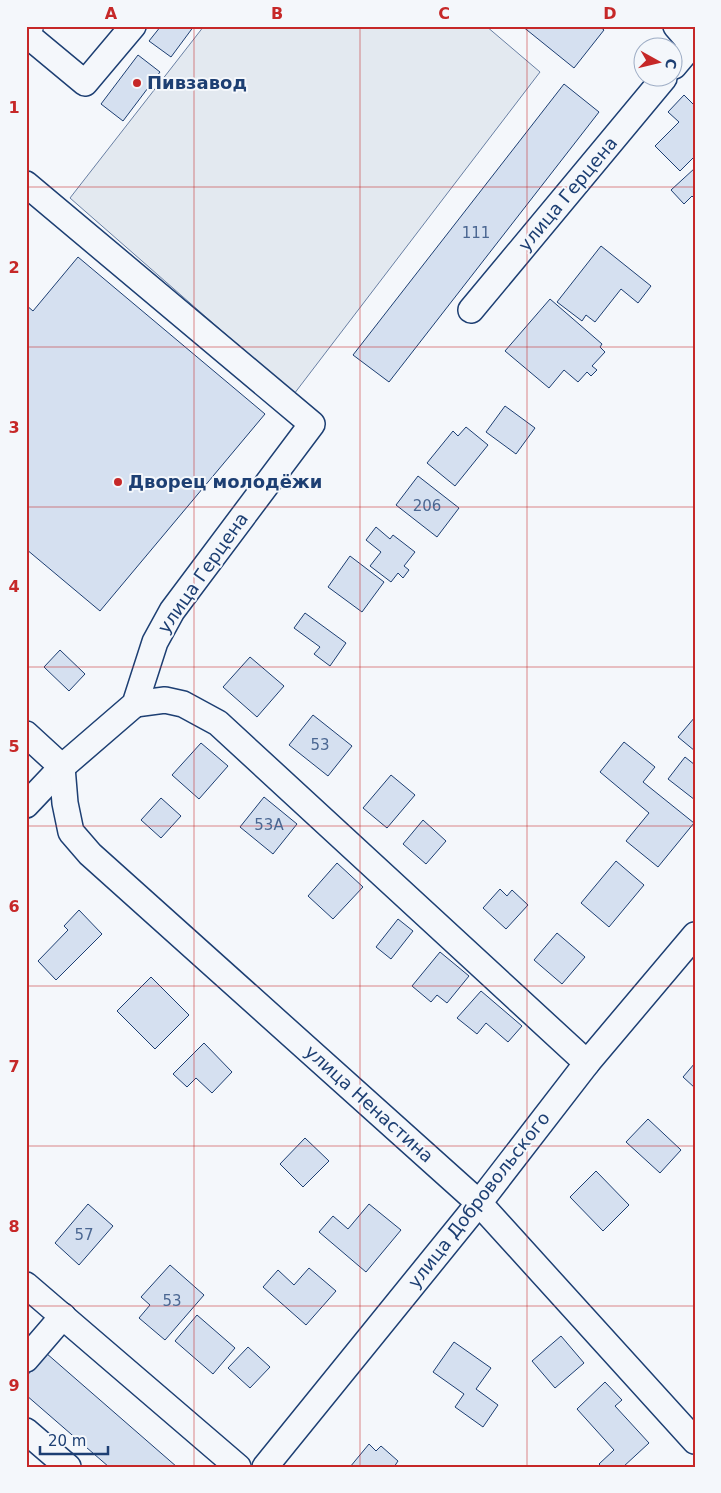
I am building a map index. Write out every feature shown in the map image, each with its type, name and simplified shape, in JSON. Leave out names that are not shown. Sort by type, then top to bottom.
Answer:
[{"type":"main road","points":[[26,29],[29,26]]},
{"type":"street","points":[[26,34],[85,83],[134,26]]},
{"type":"street","name":"улица Герцена","points":[[471,310],[656,88]]},
{"type":"street","name":"улица Герцена","points":[[26,184],[312,424],[172,611],[156,642],[134,704],[62,767],[26,805]]},
{"type":"street","points":[[134,704],[165,700],[183,704],[218,723],[587,1063]]},
{"type":"street","points":[[26,734],[62,767]]},
{"type":"street","name":"улица Ненастина","points":[[62,767],[65,803],[71,832],[90,854],[479,1203],[695,1441]]},
{"type":"street","name":"улица Добровольского","points":[[265,1467],[479,1203],[587,1063],[695,935]]},
{"type":"street","points":[[26,1285],[238,1467]]},
{"type":"street","points":[[26,1359],[63,1316]]},
{"type":"street","points":[[27,1433],[68,1467]]},
{"type":"shaded area","points":[[204,26],[486,26],[540,72],[294,394],[70,198]]},
{"type":"building","points":[[161,26],[194,26],[171,57],[149,41]]},
{"type":"building","points":[[522,26],[599,26],[604,30],[574,68]]},
{"type":"building","points":[[138,55],[160,72],[123,121],[101,104]]},
{"type":"building","points":[[564,84],[599,112],[389,382],[353,355]]},
{"type":"building","points":[[684,95],[695,106],[695,156],[680,171],[655,146],[679,122],[668,112]]},
{"type":"building","points":[[695,168],[695,199],[692,196],[684,204],[671,190]]},
{"type":"building","points":[[601,246],[651,286],[638,303],[621,289],[595,322],[586,315],[582,321],[557,302]]},
{"type":"building","name":"Дворец молодёжи","points":[[78,257],[265,414],[100,611],[26,549],[26,305],[33,311]]},
{"type":"building","points":[[550,299],[602,344],[600,347],[605,352],[592,366],[597,370],[591,376],[587,372],[578,382],[564,370],[549,388],[505,351]]},
{"type":"building","points":[[505,406],[535,428],[516,454],[486,432]]},
{"type":"building","points":[[466,427],[488,445],[455,486],[427,463],[453,431],[458,436]]},
{"type":"building","points":[[418,476],[459,508],[437,537],[396,505]]},
{"type":"building","points":[[376,527],[390,539],[393,535],[415,552],[404,566],[409,570],[403,578],[398,573],[391,582],[370,566],[381,552],[366,540]]},
{"type":"building","points":[[350,556],[384,582],[362,612],[328,587]]},
{"type":"building","points":[[305,613],[346,643],[330,666],[314,654],[320,647],[294,628]]},
{"type":"building","points":[[60,650],[85,674],[69,691],[44,667]]},
{"type":"building","points":[[250,657],[284,686],[257,717],[223,687]]},
{"type":"building","points":[[313,715],[352,746],[328,776],[289,745]]},
{"type":"building","points":[[695,717],[695,751],[678,737]]},
{"type":"building","points":[[624,742],[655,767],[643,782],[694,823],[658,867],[626,841],[649,813],[600,772]]},
{"type":"building","points":[[201,743],[228,766],[199,799],[172,775]]},
{"type":"building","points":[[685,757],[695,765],[695,800],[668,779]]},
{"type":"building","points":[[391,775],[415,795],[387,828],[363,808]]},
{"type":"building","points":[[264,797],[297,824],[273,854],[240,827]]},
{"type":"building","points":[[161,798],[181,816],[161,838],[141,820]]},
{"type":"building","points":[[423,820],[446,841],[426,864],[403,844]]},
{"type":"building","points":[[616,861],[644,885],[609,927],[581,903]]},
{"type":"building","points":[[337,863],[363,887],[333,919],[308,896]]},
{"type":"building","points":[[500,889],[507,896],[512,890],[528,905],[506,929],[483,908]]},
{"type":"building","points":[[79,910],[102,934],[56,980],[38,961],[68,930],[64,926]]},
{"type":"building","points":[[398,919],[413,931],[391,959],[376,947]]},
{"type":"building","points":[[557,933],[585,957],[562,984],[534,960]]},
{"type":"building","points":[[440,952],[469,976],[447,1003],[437,995],[431,1002],[412,986]]},
{"type":"building","points":[[151,977],[189,1015],[155,1049],[117,1011]]},
{"type":"building","points":[[481,991],[522,1026],[508,1042],[486,1023],[477,1034],[457,1018]]},
{"type":"building","points":[[204,1043],[232,1072],[212,1093],[196,1078],[187,1087],[173,1074]]},
{"type":"building","points":[[695,1063],[695,1088],[683,1077]]},
{"type":"building","points":[[648,1119],[681,1150],[660,1173],[626,1142]]},
{"type":"building","points":[[305,1138],[329,1161],[303,1187],[280,1164]]},
{"type":"building","points":[[596,1171],[629,1205],[603,1231],[570,1197]]},
{"type":"building","points":[[88,1204],[113,1226],[79,1265],[55,1243]]},
{"type":"building","points":[[369,1204],[401,1230],[366,1272],[319,1232],[333,1216],[348,1229]]},
{"type":"building","points":[[170,1265],[204,1295],[165,1340],[139,1318],[150,1305],[141,1297]]},
{"type":"building","points":[[309,1268],[336,1291],[306,1325],[263,1287],[278,1270],[294,1285]]},
{"type":"building","points":[[197,1315],[235,1348],[213,1374],[175,1341]]},
{"type":"building","points":[[561,1336],[584,1363],[555,1388],[532,1361]]},
{"type":"building","points":[[454,1342],[491,1368],[476,1389],[498,1405],[483,1427],[455,1407],[464,1394],[433,1372]]},
{"type":"building","points":[[248,1347],[270,1367],[250,1388],[228,1368]]},
{"type":"building","points":[[46,1353],[177,1467],[109,1467],[26,1395],[26,1377]]},
{"type":"building","points":[[605,1382],[622,1400],[615,1406],[649,1443],[623,1467],[602,1467],[599,1464],[614,1450],[577,1409]]},
{"type":"building","points":[[369,1444],[376,1451],[381,1446],[398,1461],[394,1467],[350,1467]]},
{"type":"place","name":"Пивзавод","points":[[137,83]]},
{"type":"place","name":"Дворец молодёжи","points":[[118,482]]}]
